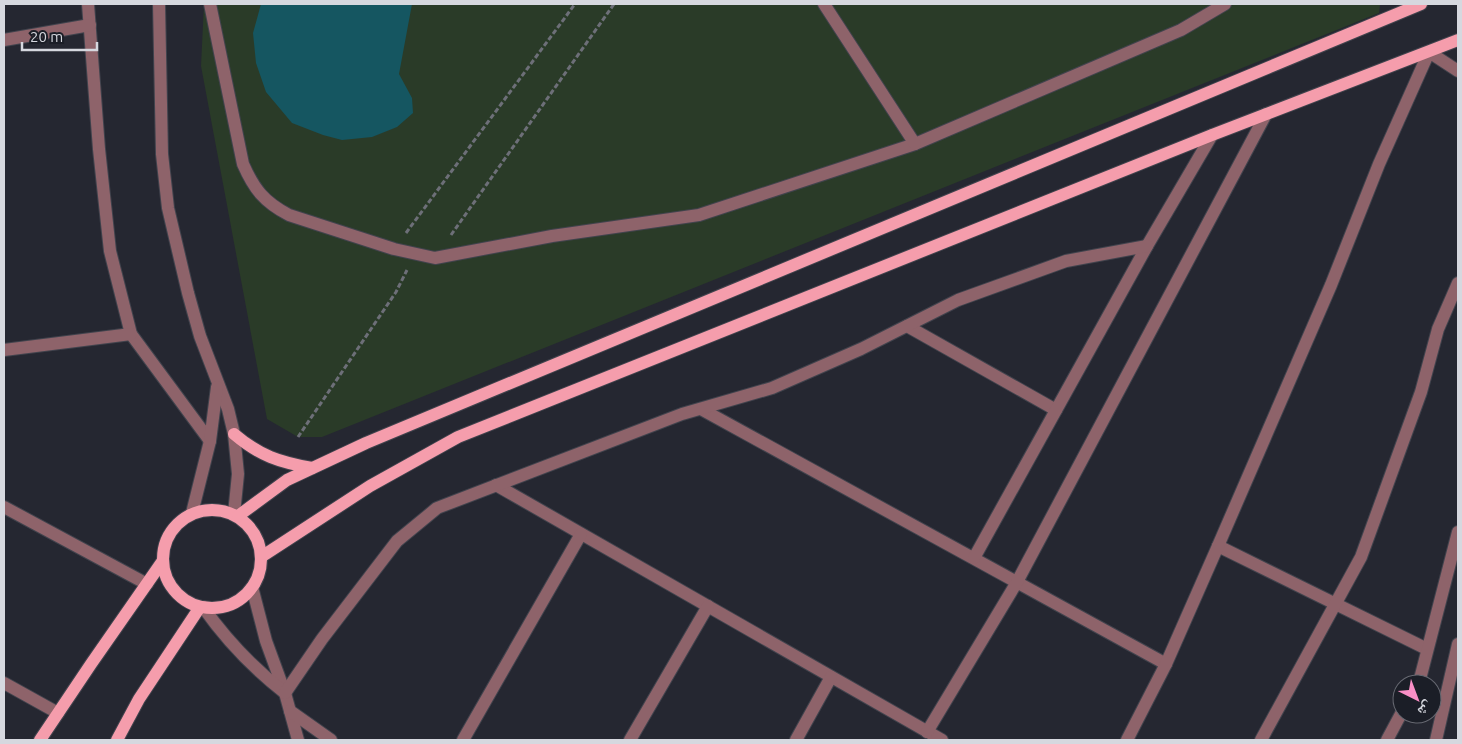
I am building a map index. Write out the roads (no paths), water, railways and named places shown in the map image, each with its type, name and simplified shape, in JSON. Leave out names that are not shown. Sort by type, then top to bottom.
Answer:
[{"type":"main road","points":[[236,515],[287,480],[385,435],[1421,4]]},
{"type":"main road","points":[[261,557],[370,486],[458,438],[1212,135],[1458,40]]},
{"type":"main road","points":[[234,434],[250,448],[269,458],[312,468]]},
{"type":"main road","points":[[206,510],[220,510],[236,515],[250,527],[258,541],[261,557],[259,573],[252,587],[243,597],[231,604],[217,608],[202,607],[186,600],[174,590],[166,577],[162,562],[164,546],[170,533],[179,521],[192,513],[206,510]]},
{"type":"main road","points":[[40,740],[162,562]]},
{"type":"main road","points":[[117,740],[139,699],[202,607]]},
{"type":"street","points":[[88,4],[99,149],[110,251],[131,334],[210,441]]},
{"type":"street","points":[[159,4],[162,154],[168,208],[188,293],[217,385],[228,409],[234,434],[238,474],[236,515]]},
{"type":"street","points":[[210,4],[243,164],[257,190],[273,207],[289,215],[394,249],[435,258],[552,236],[699,215],[915,144],[1181,30],[1225,4]]},
{"type":"street","points":[[824,4],[915,144]]},
{"type":"street","points":[[4,40],[90,25]]},
{"type":"street","points":[[1127,740],[1166,664],[1218,546],[1331,285],[1379,164],[1429,52],[1458,71]]},
{"type":"street","points":[[927,732],[1017,582],[1266,114]]},
{"type":"street","points":[[974,558],[1147,246],[1212,135]]},
{"type":"street","points":[[285,693],[322,639],[397,541],[437,508],[682,414],[772,388],[861,349],[958,300],[1066,261],[1147,246]]},
{"type":"street","points":[[1261,740],[1361,557],[1421,392],[1438,329],[1458,283]]},
{"type":"street","points":[[907,326],[1056,410]]},
{"type":"street","points":[[4,350],[131,334]]},
{"type":"street","points":[[192,513],[210,441],[217,385]]},
{"type":"street","points":[[701,409],[1166,664]]},
{"type":"street","points":[[496,485],[942,740]]},
{"type":"street","points":[[4,507],[147,584]]},
{"type":"street","points":[[1420,674],[1458,532]]},
{"type":"street","points":[[463,740],[581,534]]},
{"type":"street","points":[[1218,546],[1427,649]]},
{"type":"street","points":[[252,587],[266,641],[285,693],[298,740]]},
{"type":"street","points":[[630,740],[708,606]]},
{"type":"street","points":[[202,607],[237,651],[266,679],[285,693]]},
{"type":"street","points":[[1436,740],[1458,644]]},
{"type":"street","points":[[796,740],[832,677]]},
{"type":"street","points":[[4,683],[58,713]]},
{"type":"street","points":[[290,711],[331,740]]},
{"type":"street","points":[[1387,740],[1396,724]]},
{"type":"water","points":[[261,4],[412,4],[399,74],[412,98],[413,113],[397,127],[372,137],[342,140],[292,123],[266,92],[256,63],[253,33]]}]
